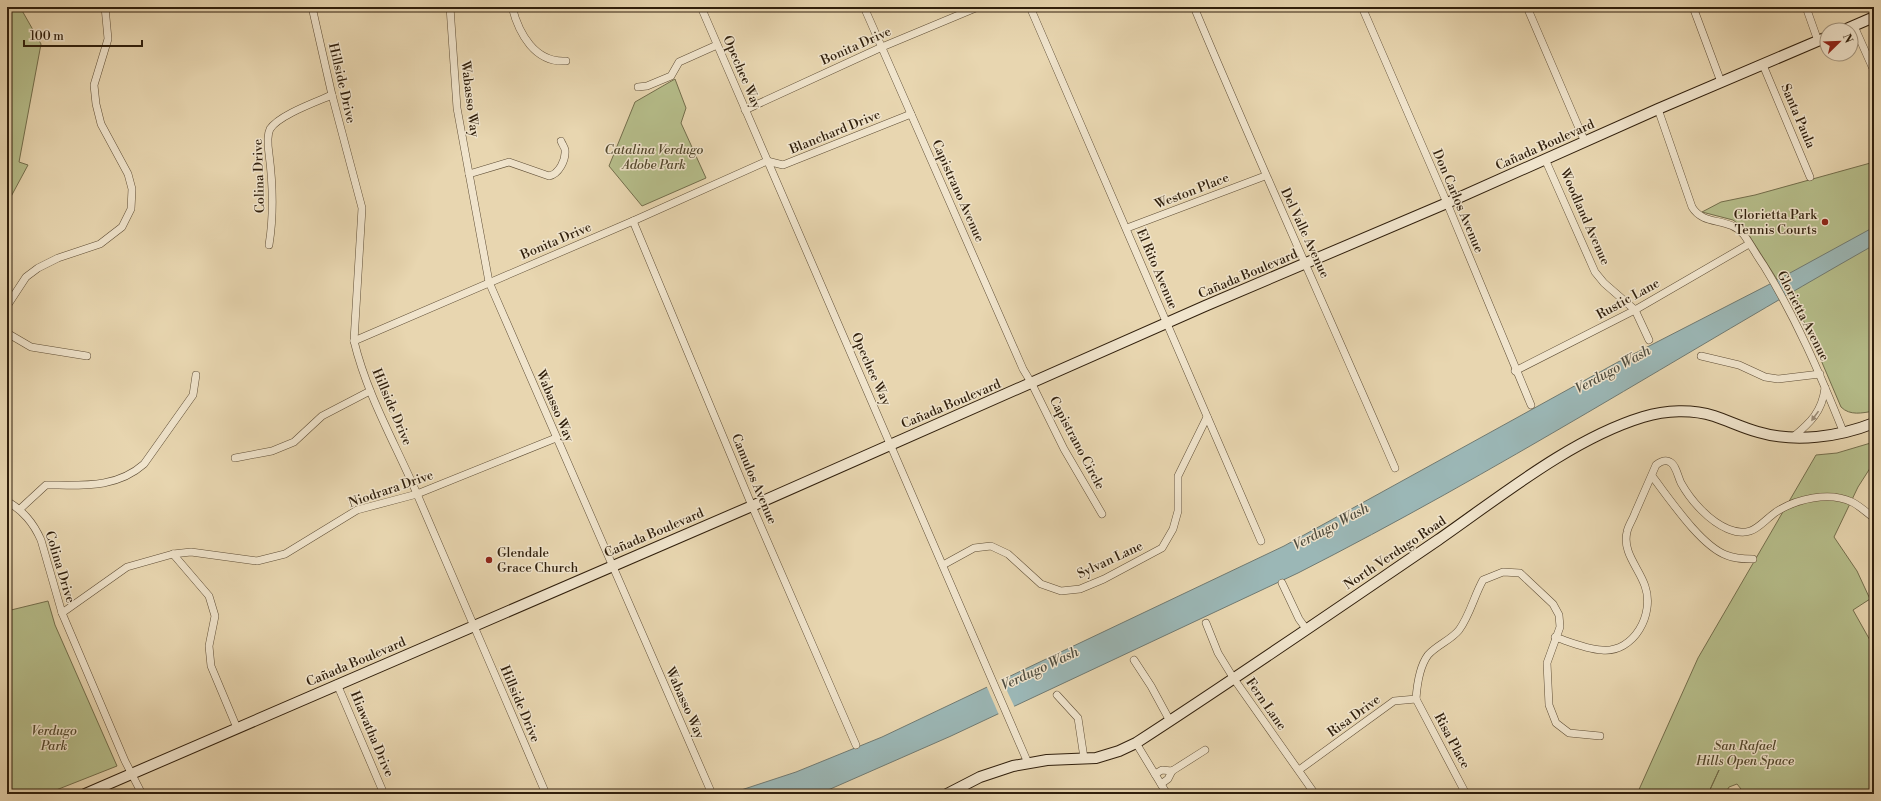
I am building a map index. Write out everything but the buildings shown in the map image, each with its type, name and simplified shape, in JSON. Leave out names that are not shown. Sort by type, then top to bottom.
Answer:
[{"type":"main road","points":[[1859,24],[1874,17]]},
{"type":"main road","name":"Cañada Boulevard","points":[[85,794],[612,565],[752,506],[1306,263],[1447,203],[1545,158],[1819,40]]},
{"type":"main road","name":"North Verdugo Road","points":[[948,794],[985,775],[1028,763],[1108,755],[1136,743],[1234,680],[1535,473],[1591,439],[1628,422],[1668,412],[1690,412],[1713,416],[1758,433],[1792,437],[1821,436],[1874,423]]},
{"type":"street","points":[[7,306],[26,277],[38,268],[58,258],[100,244],[122,227],[131,209],[132,189],[128,174],[101,124],[96,104],[94,85],[108,39],[105,7]]},
{"type":"street","name":"Hillside Drive","points":[[312,7],[332,95],[362,208],[354,341],[370,391],[417,494],[546,794]]},
{"type":"street","name":"Wabasso Way","points":[[450,7],[457,108],[489,282],[712,794]]},
{"type":"street","points":[[512,7],[529,45],[539,54],[548,59],[566,61]]},
{"type":"street","name":"Opechee Way","points":[[701,7],[1028,763]]},
{"type":"street","name":"Capistrano Avenue","points":[[864,7],[1023,369],[1032,384]]},
{"type":"street","name":"Bonita Drive","points":[[746,110],[882,47],[978,7]]},
{"type":"street","name":"El Rito Avenue","points":[[1030,7],[1127,228],[1144,272],[1168,324],[1261,541]]},
{"type":"street","name":"Del Valle Avenue","points":[[1194,7],[1265,176],[1306,263],[1395,468]]},
{"type":"street","name":"Don Carlos Avenue","points":[[1362,7],[1447,203],[1531,405]]},
{"type":"street","points":[[1527,7],[1585,142]]},
{"type":"street","points":[[1693,7],[1721,82]]},
{"type":"street","points":[[1806,7],[1819,33]]},
{"type":"street","points":[[1859,37],[1874,71]]},
{"type":"street","points":[[638,87],[647,86],[672,76],[678,62],[717,45]]},
{"type":"street","name":"Santa Paula","points":[[1763,65],[1810,177]]},
{"type":"street","name":"Colina Drive","points":[[269,245],[272,224],[273,188],[268,144],[270,130],[279,121],[332,95]]},
{"type":"street","name":"Glorietta Avenue","points":[[1658,109],[1696,214],[1702,218],[1732,225],[1737,228],[1749,244],[1784,299],[1820,374],[1844,431]]},
{"type":"street","name":"Blanchard Drive","points":[[767,161],[784,165],[911,114]]},
{"type":"street","points":[[469,174],[509,162],[549,176],[555,174],[561,167],[565,151],[561,141]]},
{"type":"street","name":"Woodland Avenue","points":[[1545,158],[1595,272],[1604,283],[1635,310],[1649,340]]},
{"type":"street","name":"Bonita Drive","points":[[354,341],[633,221],[767,161]]},
{"type":"street","name":"Weston Place","points":[[1127,228],[1265,176]]},
{"type":"street","name":"Camulos Avenue","points":[[633,221],[752,506],[856,745]]},
{"type":"street","name":"Rustic Lane","points":[[1516,371],[1635,310],[1749,244]]},
{"type":"street","points":[[7,333],[30,347],[50,352],[86,356]]},
{"type":"street","points":[[1701,356],[1739,365],[1765,377],[1778,378],[1820,374]]},
{"type":"street","points":[[20,509],[46,485],[91,486],[115,482],[135,473],[144,464],[193,395],[196,375]]},
{"type":"street","name":"Capistrano Circle","points":[[1032,384],[1064,449],[1102,514]]},
{"type":"street","points":[[1792,437],[1813,419],[1823,400],[1825,388]]},
{"type":"street","points":[[235,458],[272,451],[294,442],[322,416],[370,391]]},
{"type":"street","name":"Sylvan Lane","points":[[943,565],[974,548],[991,546],[1008,554],[1041,584],[1062,590],[1080,589],[1104,579],[1162,548],[1173,529],[1178,510],[1178,476],[1207,417]]},
{"type":"street","name":"Niodrara Drive","points":[[62,613],[127,567],[173,554],[191,552],[257,561],[285,554],[357,510],[417,494],[556,438]]},
{"type":"street","points":[[1555,637],[1583,646],[1602,650],[1614,649],[1628,644],[1643,625],[1648,604],[1645,586],[1627,550],[1627,532],[1652,476],[1660,462],[1670,462],[1682,484],[1699,508],[1712,519],[1737,532],[1749,531],[1760,527],[1777,512],[1804,500],[1821,497],[1837,498],[1852,502],[1874,518]]},
{"type":"street","points":[[1652,476],[1690,525],[1714,548],[1725,555],[1734,558],[1753,559]]},
{"type":"street","name":"Colina Drive","points":[[7,501],[20,509],[30,519],[41,540],[62,613],[131,774],[142,794]]},
{"type":"street","points":[[173,554],[209,596],[215,616],[210,646],[210,664],[237,728]]},
{"type":"street","points":[[1416,699],[1421,669],[1428,655],[1458,631],[1468,615],[1473,598],[1482,580],[1503,572],[1520,573],[1553,604],[1559,615],[1560,627],[1555,637],[1547,663],[1549,705],[1556,723],[1569,733],[1600,736]]},
{"type":"street","points":[[1282,583],[1299,619],[1307,630]]},
{"type":"street","name":"Fern Lane","points":[[1206,623],[1218,653],[1234,680],[1316,794]]},
{"type":"street","points":[[1134,660],[1151,686],[1170,721]]},
{"type":"street","name":"Hiawatha Drive","points":[[337,684],[384,794]]},
{"type":"street","points":[[1056,694],[1078,718],[1084,758]]},
{"type":"street","name":"Risa Drive","points":[[1299,770],[1394,701],[1416,699]]},
{"type":"street","name":"Risa Place","points":[[1416,699],[1466,794]]},
{"type":"street","points":[[1136,743],[1167,794]]},
{"type":"street","points":[[1161,784],[1168,779],[1172,771],[1205,750]]},
{"type":"street","points":[[1155,774],[1162,770],[1172,771]]},
{"type":"green space","points":[[7,7],[20,7],[41,44],[19,162],[28,165],[7,204]]},
{"type":"green space","name":"Catalina Verdugo Adobe Park","points":[[675,79],[686,108],[681,123],[706,178],[642,206],[609,166],[635,102]]},
{"type":"green space","points":[[1874,162],[1874,411],[1852,413],[1841,407],[1806,325],[1745,229],[1733,220],[1702,212],[1721,202],[1755,195]]},
{"type":"green space","name":"San Rafael Hills Open Space","points":[[1874,442],[1874,462],[1858,487],[1834,537],[1857,571],[1870,599],[1853,610],[1874,645],[1874,794],[1745,794],[1737,784],[1729,787],[1725,794],[1637,794],[1698,658],[1816,455],[1837,453]]},
{"type":"green space","name":"Verdugo Park","points":[[48,601],[55,625],[117,766],[46,794],[7,794],[7,611]]},
{"type":"water","name":"Verdugo Wash","points":[[1874,227],[1874,245],[1444,495],[1298,573],[951,736],[819,794],[729,794],[796,772],[882,737],[1284,546],[1618,362],[1768,285]]},
{"type":"pier","points":[[1001,678],[1015,708],[999,715],[986,685]]},
{"type":"place","name":"Glorietta Park Tennis Courts","points":[[1825,222]]},
{"type":"place","name":"Glendale Grace Church","points":[[489,560]]}]
